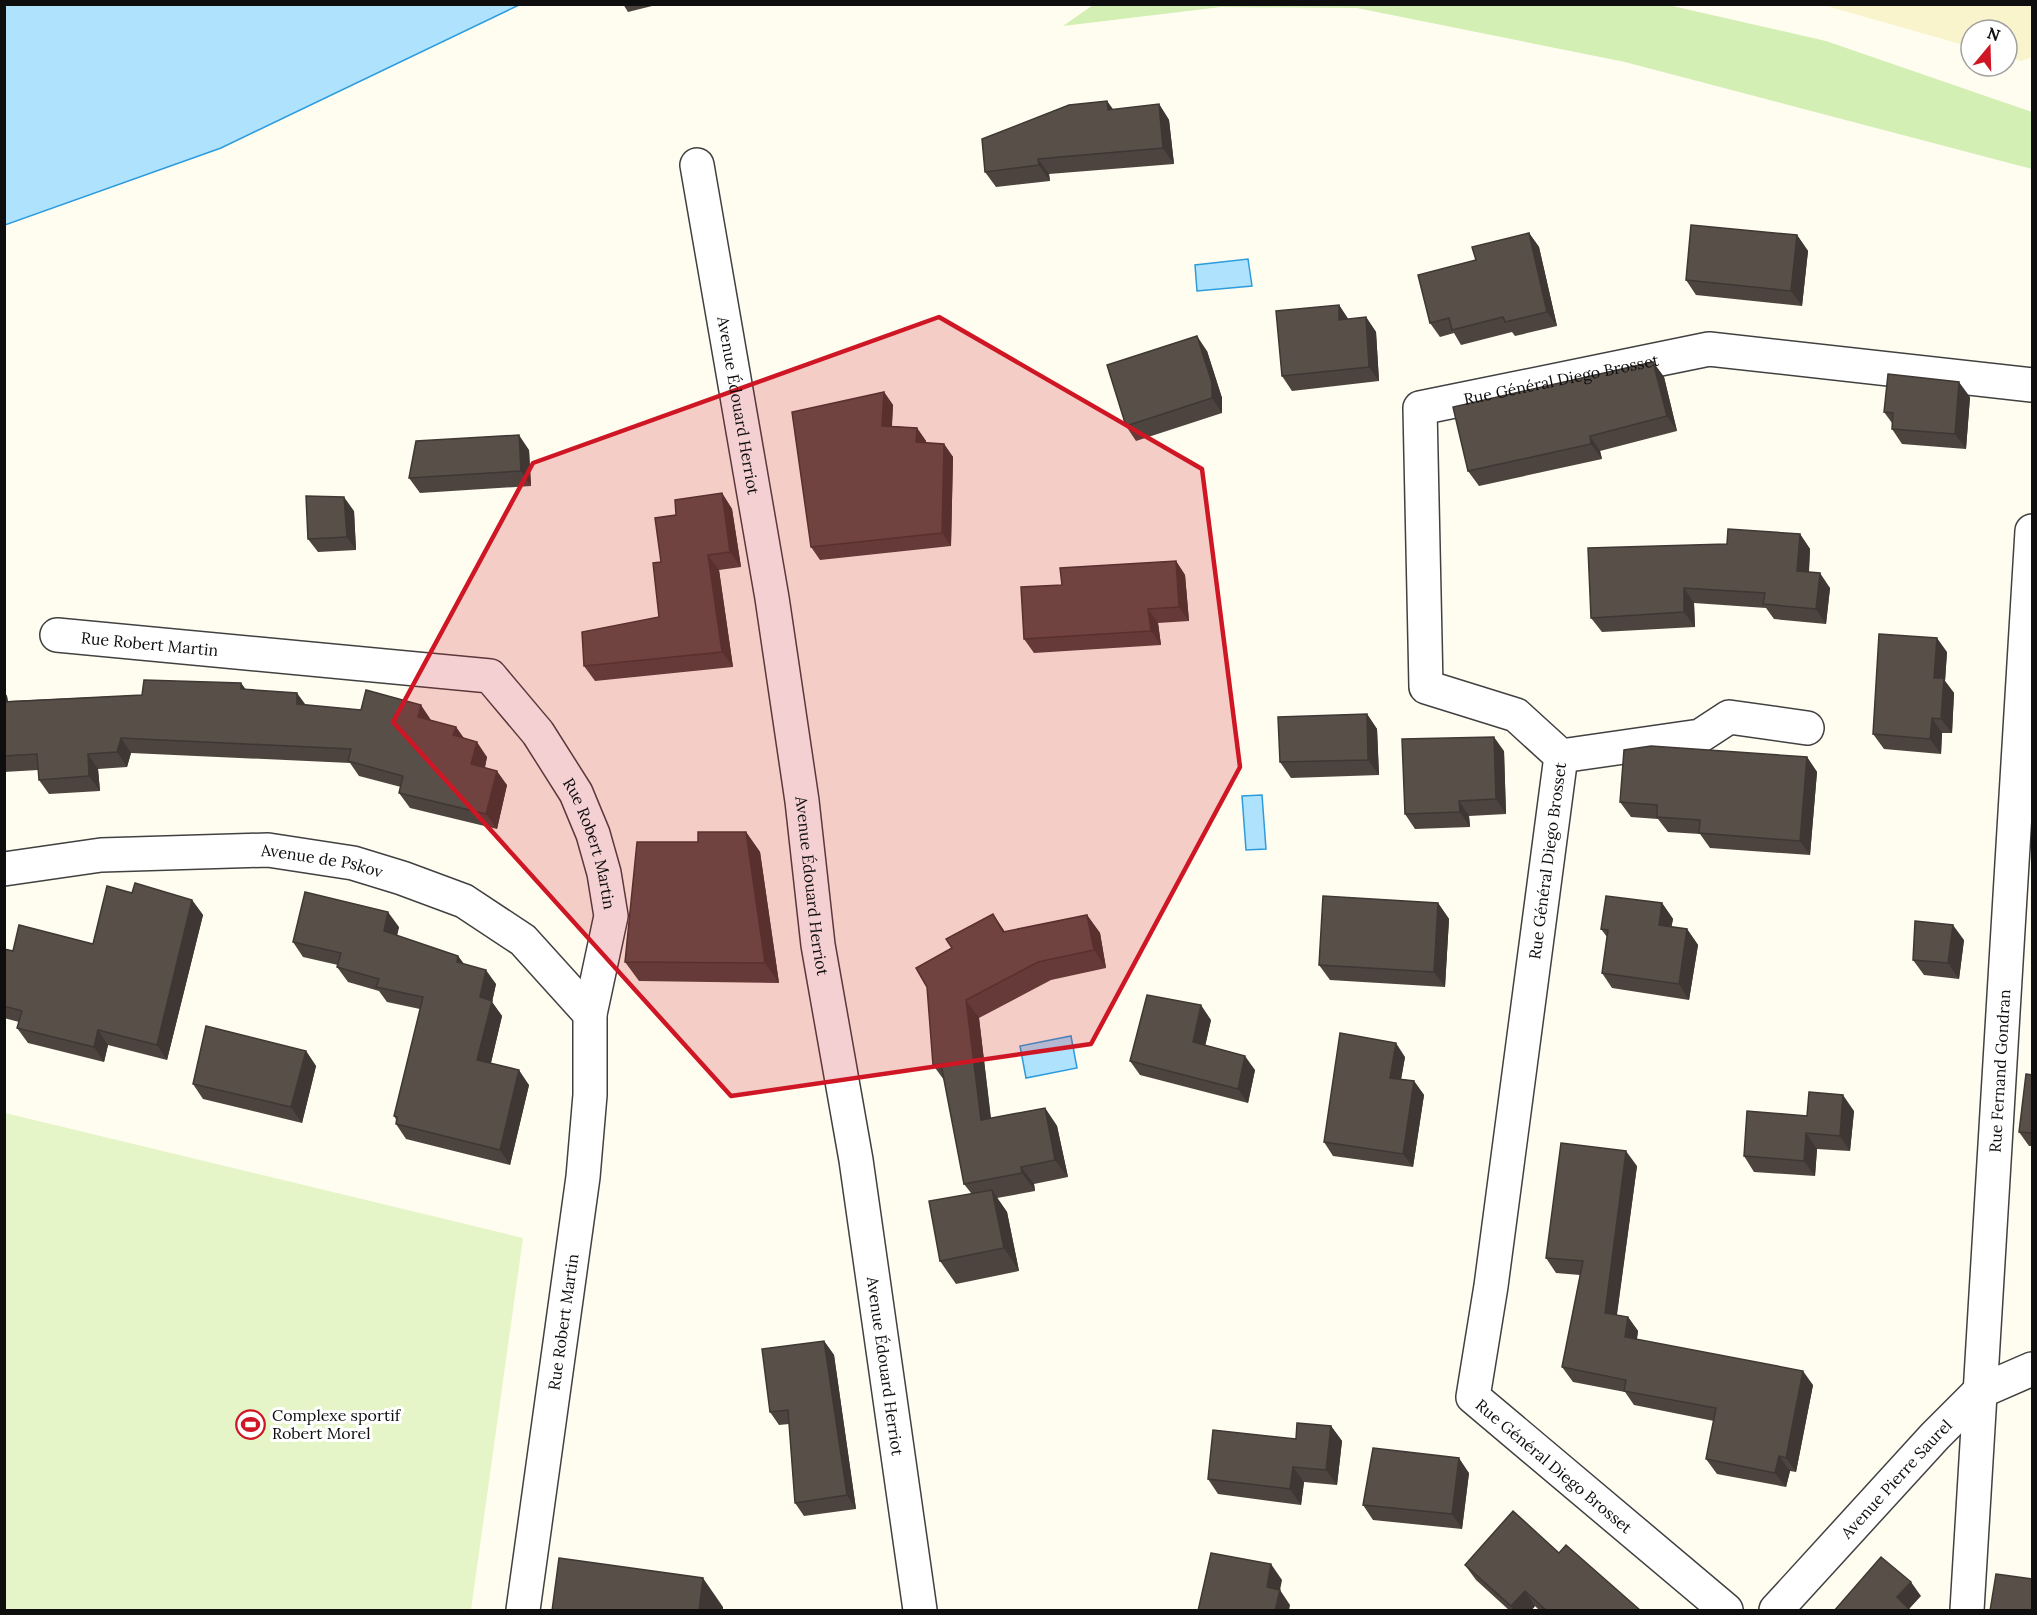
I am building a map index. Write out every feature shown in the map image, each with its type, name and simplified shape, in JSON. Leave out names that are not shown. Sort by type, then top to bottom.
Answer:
[{"type":"street","name":"Avenue Édouard Herriot","points":[[697,165],[772,598],[802,801],[818,945],[856,1160],[920,1611]]},
{"type":"street","name":"Rue Général Diego Brosset","points":[[1726,1611],[1473,1397],[1491,1286],[1561,756],[1516,715],[1426,687],[1420,408],[1709,349],[2032,385]]},
{"type":"street","name":"Rue Fernand Gondran","points":[[1967,1611],[2032,531]]},
{"type":"street","name":"Rue Robert Martin","points":[[57,635],[490,676],[538,733],[576,793],[596,844],[611,916],[590,1014],[590,1095],[583,1177],[523,1611]]},
{"type":"street","points":[[1561,756],[1700,736],[1729,717],[1807,728]]},
{"type":"street","name":"Avenue de Pskov","points":[[4,869],[100,855],[268,850],[353,863],[464,901],[523,940],[590,1014]]},
{"type":"street","name":"Avenue Pierre Saurel","points":[[1776,1611],[1935,1436],[1979,1392],[2032,1369]]},
{"type":"highlighted area","points":[[939,317],[1202,469],[1240,767],[1091,1044],[731,1096],[393,722],[533,463]]},
{"type":"shaded area","points":[[1823,5],[2032,5],[2032,57],[2019,60],[2019,18],[1959,18],[1959,44]]},
{"type":"green space","points":[[1093,5],[1668,5],[1826,41],[2032,112],[2032,169],[1625,62],[1357,8],[1221,7],[1063,26]]},
{"type":"green space","name":"Complexe sportif Robert Morel","points":[[5,1113],[523,1238],[471,1610],[5,1610]]},
{"type":"water","points":[[4,5],[519,5],[221,148],[5,225]]},
{"type":"water","points":[[1248,259],[1252,286],[1197,291],[1195,265]]},
{"type":"water","points":[[1262,795],[1266,849],[1246,850],[1242,796]]},
{"type":"water","points":[[1071,1036],[1077,1068],[1026,1078],[1020,1046]]},
{"type":"building","points":[[1107,101],[1108,110],[1159,104],[1163,148],[1038,159],[1039,165],[985,172],[982,139],[1069,105]]},
{"type":"building","points":[[1691,225],[1797,235],[1791,291],[1686,280]]},
{"type":"building","points":[[1529,233],[1547,312],[1505,322],[1503,317],[1452,330],[1449,318],[1430,323],[1418,275],[1476,260],[1472,247]]},
{"type":"building","points":[[1339,305],[1339,320],[1366,317],[1369,367],[1282,376],[1276,311]]},
{"type":"building","points":[[1197,336],[1212,383],[1212,398],[1126,426],[1107,365]]},
{"type":"building","points":[[1653,362],[1667,416],[1590,436],[1591,444],[1468,471],[1453,407]]},
{"type":"building","points":[[1888,374],[1959,382],[1955,434],[1892,429],[1893,413],[1884,412]]},
{"type":"building","points":[[884,392],[882,426],[917,428],[916,442],[944,444],[942,533],[811,547],[792,412]]},
{"type":"building","points":[[519,435],[521,471],[409,478],[416,441]]},
{"type":"building","points":[[722,493],[730,552],[708,555],[722,652],[584,666],[582,632],[659,617],[653,563],[661,562],[655,518],[676,515],[675,500]]},
{"type":"building","points":[[306,496],[344,497],[347,537],[308,539]]},
{"type":"building","points":[[1728,529],[1800,534],[1797,571],[1820,573],[1816,609],[1763,604],[1765,593],[1684,588],[1684,612],[1591,618],[1588,548],[1727,544]]},
{"type":"building","points":[[1176,561],[1179,607],[1148,609],[1151,631],[1024,639],[1021,587],[1062,585],[1060,568]]},
{"type":"building","points":[[1879,634],[1937,638],[1934,678],[1944,678],[1941,719],[1932,718],[1930,739],[1873,734]]},
{"type":"building","points":[[144,680],[241,683],[241,689],[297,693],[297,704],[361,710],[366,690],[421,705],[418,717],[456,727],[453,735],[477,742],[471,764],[497,771],[486,814],[399,793],[403,776],[348,761],[351,749],[121,738],[117,752],[88,754],[89,776],[39,780],[37,754],[4,756],[4,702],[142,695]]},
{"type":"building","points":[[1367,714],[1368,760],[1280,762],[1278,717]]},
{"type":"building","points":[[1494,737],[1496,799],[1459,801],[1460,812],[1405,814],[1402,739]]},
{"type":"building","points":[[1651,746],[1807,757],[1800,841],[1699,833],[1700,820],[1657,817],[1657,805],[1620,802],[1624,750]]},
{"type":"building","points":[[698,832],[746,832],[765,963],[625,962],[637,842],[698,842]]},
{"type":"building","points":[[135,883],[192,900],[157,1045],[98,1030],[94,1047],[17,1028],[22,1011],[4,1006],[4,949],[13,951],[19,925],[93,944],[107,886],[132,893]]},
{"type":"building","points":[[305,892],[388,912],[384,931],[458,956],[457,962],[486,970],[480,997],[492,1001],[477,1060],[519,1070],[500,1150],[396,1124],[397,1117],[394,1116],[423,997],[376,987],[379,979],[337,967],[341,953],[293,942]]},
{"type":"building","points":[[1323,896],[1438,903],[1434,972],[1319,965]]},
{"type":"building","points":[[1606,896],[1662,903],[1659,925],[1687,929],[1679,984],[1602,973],[1608,930],[1601,929]]},
{"type":"building","points":[[993,914],[1003,932],[1087,915],[1094,950],[1038,962],[966,1000],[981,1120],[1045,1108],[1055,1160],[1021,1167],[1022,1173],[964,1184],[941,1064],[933,1065],[927,987],[916,968],[952,948],[946,939]]},
{"type":"building","points":[[1915,921],[1953,925],[1948,963],[1913,960]]},
{"type":"building","points":[[1147,995],[1201,1005],[1193,1042],[1245,1056],[1238,1089],[1130,1061]]},
{"type":"building","points":[[206,1026],[306,1051],[291,1107],[193,1084]]},
{"type":"building","points":[[1340,1033],[1396,1043],[1390,1078],[1414,1081],[1403,1154],[1324,1142]]},
{"type":"building","points":[[2026,1074],[2032,1075],[2032,1133],[2019,1132]]},
{"type":"building","points":[[1809,1092],[1843,1095],[1840,1136],[1806,1133],[1804,1161],[1744,1156],[1747,1111],[1807,1116]]},
{"type":"building","points":[[1561,1143],[1626,1151],[1605,1313],[1628,1317],[1625,1337],[1803,1371],[1786,1458],[1779,1456],[1775,1473],[1706,1459],[1716,1408],[1624,1391],[1626,1380],[1562,1367],[1583,1261],[1546,1258]]},
{"type":"building","points":[[992,1190],[1004,1248],[940,1261],[929,1201]]},
{"type":"building","points":[[824,1341],[847,1495],[795,1503],[788,1410],[770,1412],[762,1349]]},
{"type":"building","points":[[1297,1423],[1331,1426],[1326,1470],[1293,1467],[1290,1489],[1208,1479],[1213,1430],[1296,1439]]},
{"type":"building","points":[[1373,1448],[1459,1458],[1452,1514],[1363,1505]]},
{"type":"building","points":[[1513,1511],[1559,1553],[1566,1545],[1641,1611],[1547,1611],[1525,1591],[1511,1606],[1465,1565]]},
{"type":"building","points":[[1211,1553],[1271,1564],[1267,1587],[1280,1590],[1275,1611],[1198,1611]]},
{"type":"building","points":[[1881,1557],[1911,1582],[1897,1597],[1909,1609],[1907,1611],[1834,1611]]},
{"type":"building","points":[[559,1558],[703,1578],[699,1611],[552,1611]]},
{"type":"building","points":[[1996,1574],[2032,1579],[2032,1611],[1990,1611]]},
{"type":"place","name":"Complexe sportif Robert Morel","points":[[251,1424]]}]
